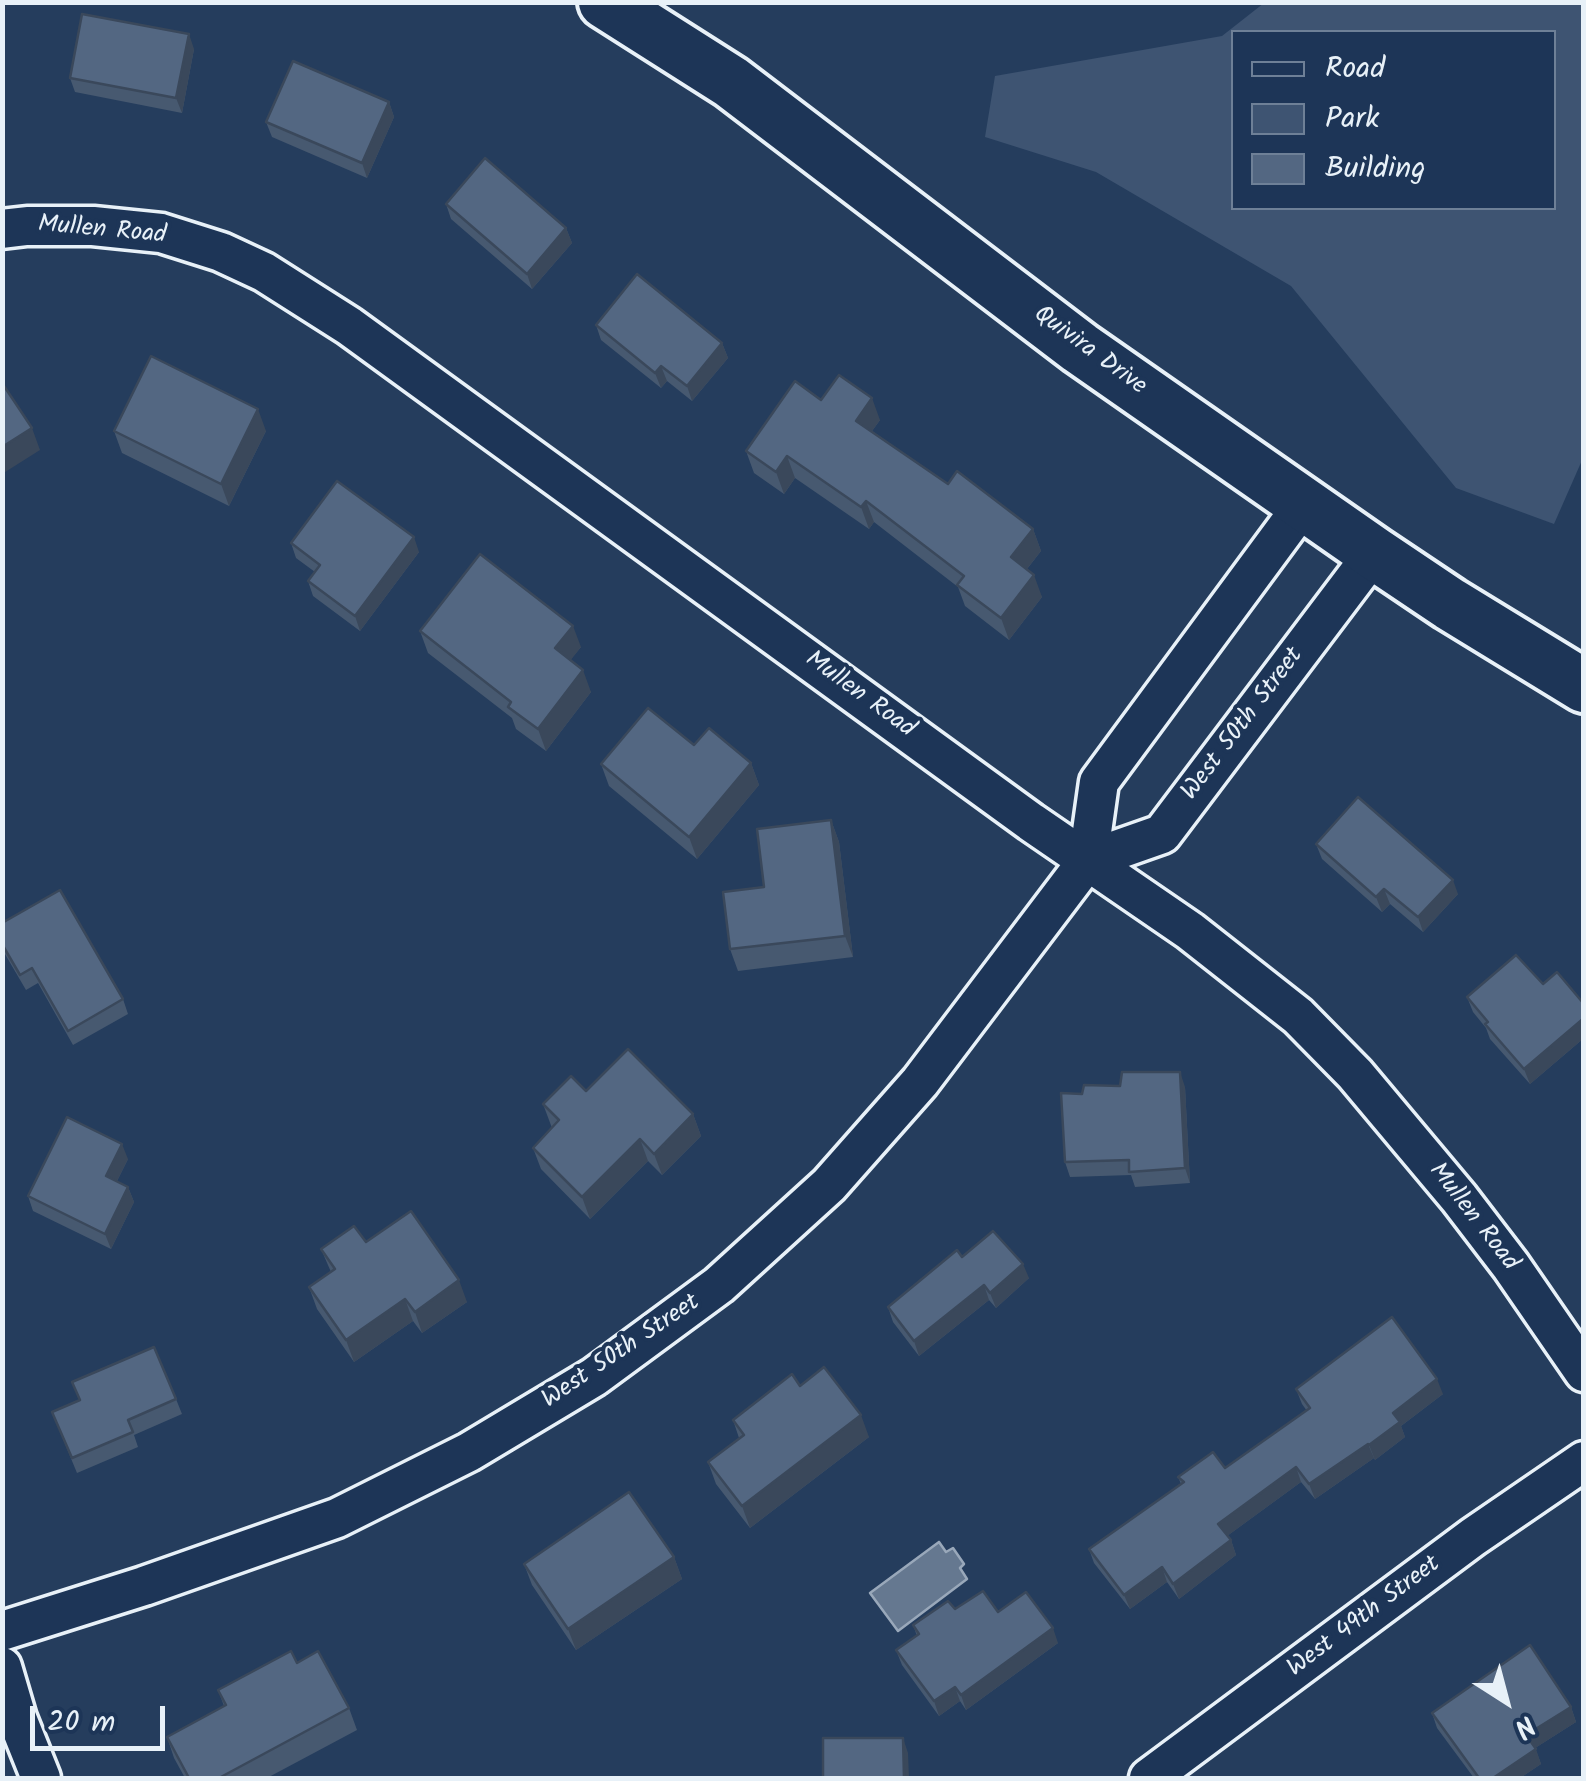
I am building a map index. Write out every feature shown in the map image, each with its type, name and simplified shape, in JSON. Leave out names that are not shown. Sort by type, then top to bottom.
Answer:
[{"type":"main road","name":"Quivira Drive","points":[[605,2],[730,82],[1080,348],[1450,604],[1584,686]]},
{"type":"street","name":"Mullen Road","points":[[2,229],[94,226],[160,233],[221,252],[264,272],[349,326],[1031,822],[1190,932],[1298,1016],[1355,1074],[1459,1198],[1584,1372]]},
{"type":"street","name":"West 50th Street","points":[[2,1631],[338,1518],[469,1452],[594,1377],[719,1285],[828,1185],[920,1082],[1088,860],[1098,782],[1304,504]]},
{"type":"street","name":"West 50th Street","points":[[1088,860],[1162,834],[1374,553]]},
{"type":"street","name":"West 49th Street","points":[[1149,1778],[1474,1537],[1584,1461]]},
{"type":"street","points":[[2,1667],[16,1718],[41,1778]]},
{"type":"green space","points":[[1264,3],[1583,3],[1583,458],[1554,524],[1456,488],[1291,286],[1096,172],[985,137],[995,76],[1222,36]]},
{"type":"shaded area","points":[[939,1542],[946,1552],[953,1548],[964,1564],[960,1568],[967,1579],[898,1631],[870,1593]]},
{"type":"building","points":[[82,14],[189,34],[176,98],[70,78]]},
{"type":"building","points":[[293,61],[389,102],[362,163],[266,122]]},
{"type":"building","points":[[485,158],[566,228],[527,274],[446,204]]},
{"type":"building","points":[[637,274],[722,343],[687,386],[661,366],[655,373],[596,325]]},
{"type":"building","points":[[151,356],[258,409],[221,484],[114,431]]},
{"type":"building","points":[[839,375],[872,398],[856,421],[948,484],[957,471],[1033,529],[1011,557],[1034,575],[1001,618],[957,585],[964,576],[866,501],[861,507],[787,456],[776,472],[746,451],[795,381],[821,400]]},
{"type":"building","points":[[2,383],[32,428],[2,447]]},
{"type":"building","points":[[337,481],[414,537],[355,616],[308,581],[320,565],[291,543]]},
{"type":"building","points":[[480,554],[573,626],[555,648],[583,670],[538,729],[508,707],[511,702],[420,631]]},
{"type":"building","points":[[648,708],[694,745],[709,728],[751,763],[689,837],[601,764]]},
{"type":"building","points":[[1358,797],[1453,880],[1418,917],[1384,889],[1376,897],[1316,844]]},
{"type":"building","points":[[831,820],[845,936],[730,949],[723,892],[764,887],[757,829]]},
{"type":"building","points":[[60,890],[123,999],[68,1031],[32,968],[20,975],[2,944],[2,923]]},
{"type":"building","points":[[1516,955],[1543,984],[1557,972],[1584,1004],[1584,1018],[1524,1069],[1467,997]]},
{"type":"building","points":[[628,1049],[693,1114],[654,1154],[640,1139],[582,1197],[533,1148],[559,1120],[543,1104],[571,1076],[586,1091]]},
{"type":"building","points":[[1122,1072],[1180,1072],[1185,1168],[1129,1172],[1129,1160],[1065,1162],[1061,1093],[1082,1094],[1084,1085],[1120,1086]]},
{"type":"building","points":[[67,1117],[122,1144],[106,1176],[128,1187],[105,1234],[28,1196]]},
{"type":"building","points":[[411,1211],[459,1280],[415,1312],[405,1299],[346,1340],[309,1287],[335,1269],[321,1249],[354,1226],[366,1242]]},
{"type":"building","points":[[993,1231],[1023,1264],[990,1293],[984,1285],[914,1341],[888,1307],[957,1250],[962,1257]]},
{"type":"building","points":[[1392,1317],[1437,1379],[1393,1413],[1400,1422],[1309,1484],[1296,1467],[1218,1524],[1231,1540],[1173,1584],[1162,1567],[1124,1595],[1089,1549],[1184,1482],[1178,1477],[1213,1452],[1225,1468],[1310,1408],[1296,1389]]},
{"type":"building","points":[[154,1347],[176,1399],[128,1420],[133,1432],[72,1458],[52,1412],[80,1400],[72,1382]]},
{"type":"building","points":[[824,1367],[861,1415],[742,1506],[708,1462],[744,1435],[733,1420],[792,1374],[800,1386]]},
{"type":"building","points":[[629,1492],[674,1557],[568,1629],[524,1564]]},
{"type":"building","points":[[983,1591],[998,1612],[1026,1592],[1053,1628],[961,1695],[955,1687],[934,1701],[896,1650],[919,1634],[913,1625],[948,1601],[955,1609]]},
{"type":"building","points":[[1530,1645],[1571,1707],[1526,1735],[1536,1749],[1493,1778],[1479,1778],[1432,1713]]},
{"type":"building","points":[[291,1651],[297,1663],[318,1651],[349,1708],[219,1778],[189,1778],[167,1737],[226,1705],[218,1690]]},
{"type":"building","points":[[823,1738],[903,1738],[904,1778],[823,1778]]}]
